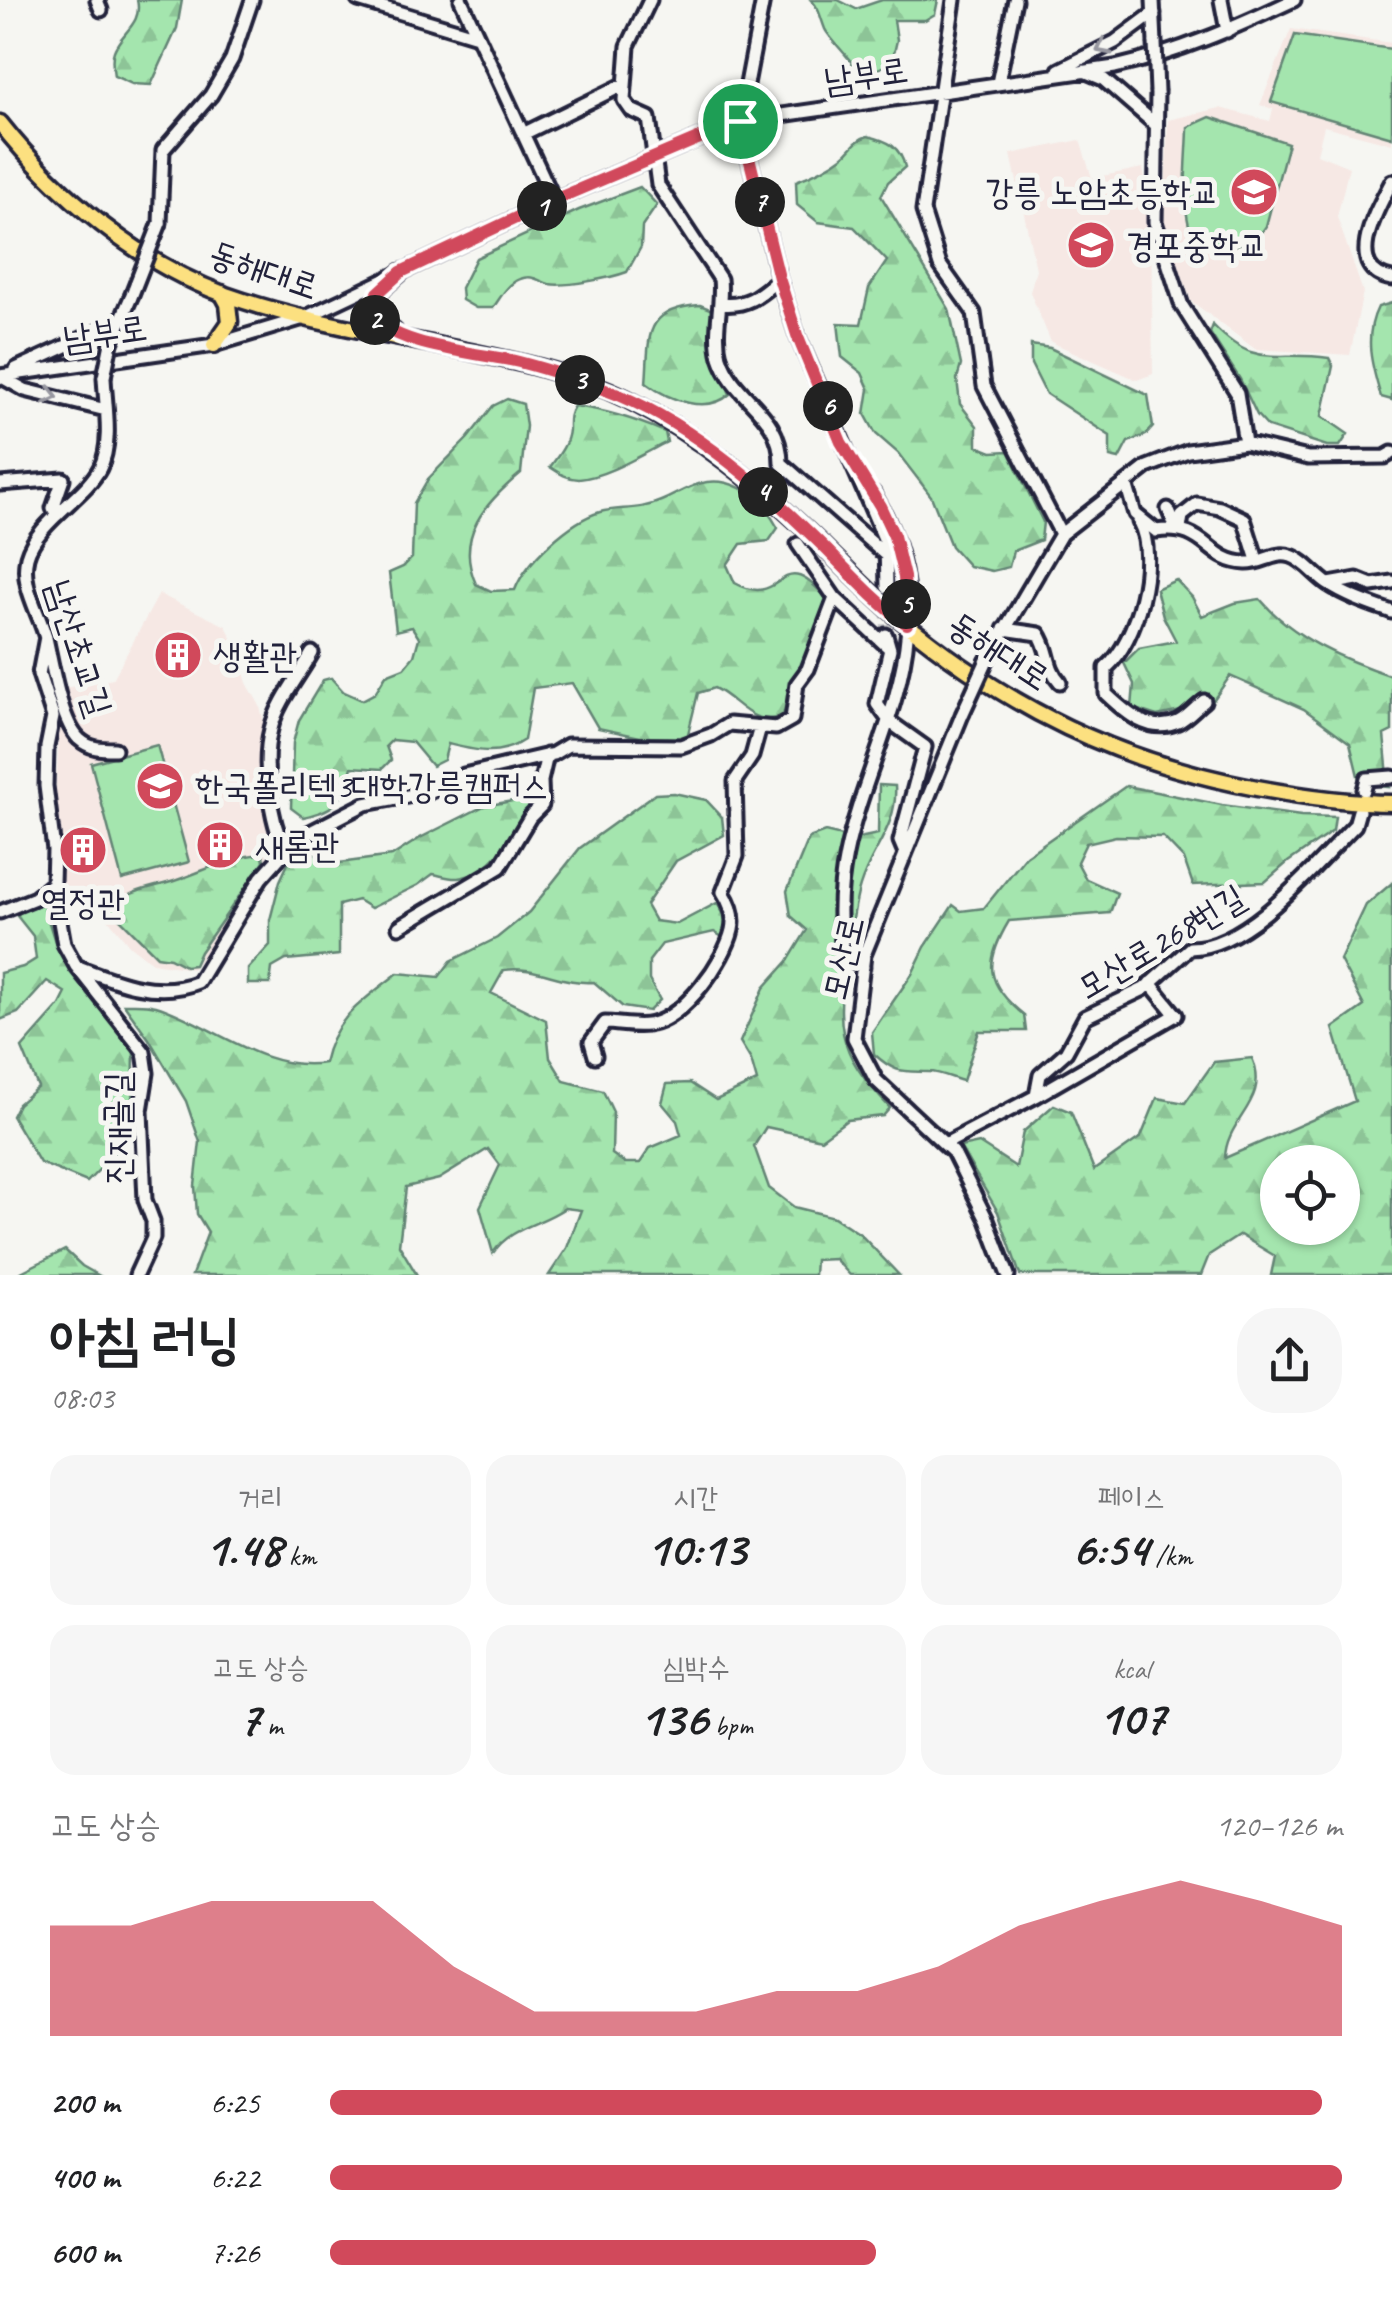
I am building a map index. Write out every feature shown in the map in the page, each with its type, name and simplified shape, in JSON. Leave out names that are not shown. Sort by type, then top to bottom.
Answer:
[{"type":"main road","name":"동해대로","points":[[0,122],[34,165],[66,196],[154,260],[222,293],[304,318],[518,362],[577,379],[626,399],[667,422],[741,473],[907,624],[998,690],[1048,719],[1139,760],[1204,778],[1330,799],[1392,802]]},
{"type":"main road","points":[[401,272],[378,293],[371,312],[382,326],[418,341]]},
{"type":"main road","points":[[214,345],[230,322],[222,293]]},
{"type":"street","name":"남산초교길","points":[[114,748],[96,749],[77,738],[51,674],[46,638],[26,578],[28,555],[57,514],[100,468],[106,439],[104,377],[111,343],[160,222],[163,150],[211,95],[225,71],[252,0]]},
{"type":"street","points":[[358,0],[477,36]]},
{"type":"street","points":[[460,0],[554,200]]},
{"type":"street","points":[[650,0],[628,46],[624,100],[631,110],[649,118],[658,185],[720,278],[720,358],[735,384],[779,436],[781,463],[888,557]]},
{"type":"street","points":[[762,0],[740,121],[797,335],[880,526],[888,557],[887,587]]},
{"type":"street","points":[[954,0],[923,211],[940,265],[974,313],[984,386],[1061,534]]},
{"type":"street","points":[[998,84],[1015,0]]},
{"type":"street","points":[[1221,0],[1226,31]]},
{"type":"street","name":"남부로","points":[[0,376],[214,345],[304,318],[554,200],[740,121],[1140,61],[1226,31],[1294,0]]},
{"type":"street","points":[[1153,7],[1157,92],[1155,222],[1182,306],[1237,394],[1245,443]]},
{"type":"street","points":[[1047,76],[1116,42],[1153,7]]},
{"type":"street","points":[[1084,71],[1103,79],[1156,124]]},
{"type":"street","points":[[523,134],[623,85]]},
{"type":"street","points":[[1392,182],[1366,235],[1370,267],[1378,277],[1392,279]]},
{"type":"street","points":[[720,304],[734,306],[754,300],[779,278]]},
{"type":"street","points":[[0,376],[121,321]]},
{"type":"street","points":[[0,376],[25,390],[106,410]]},
{"type":"street","points":[[841,442],[894,536],[904,577],[907,624],[906,656],[890,722],[842,864],[839,892],[844,954],[863,967]]},
{"type":"street","name":"모산로","points":[[1008,1275],[988,1220],[952,1152],[876,1080],[854,1038],[864,955],[987,660],[1061,534],[1146,467],[1188,450],[1245,443],[1308,458],[1385,457],[1392,453]]},
{"type":"street","points":[[0,484],[63,478],[54,508],[57,514]]},
{"type":"street","points":[[1126,483],[1148,548],[1138,614],[1120,656],[1106,668],[1106,694],[1131,717],[1149,724],[1177,722],[1204,701]]},
{"type":"street","points":[[1178,528],[1182,516],[1196,504],[1220,508],[1244,518],[1256,560]]},
{"type":"street","points":[[1168,509],[1178,528]]},
{"type":"street","points":[[1135,514],[1156,531],[1178,528],[1203,538],[1214,552],[1247,564],[1271,555],[1294,556],[1352,598],[1392,612]]},
{"type":"street","points":[[798,544],[835,598],[890,649]]},
{"type":"street","points":[[1329,584],[1357,579],[1372,585],[1392,582]]},
{"type":"street","points":[[76,966],[122,984],[151,988],[183,988],[198,982],[261,878],[295,840],[364,804],[429,792],[464,775],[547,755],[568,745],[681,746],[729,724],[776,728],[792,718],[796,684],[808,668],[835,598]]},
{"type":"street","points":[[1004,629],[1040,634],[1046,644],[1050,671],[1060,682]]},
{"type":"street","points":[[886,635],[890,649],[877,704],[890,722],[925,747],[900,841],[904,853]]},
{"type":"street","name":"진재골길","points":[[46,638],[39,674],[53,717],[46,786],[54,883],[64,944],[76,966],[144,1052],[147,1064],[141,1111],[145,1200],[153,1220],[153,1238],[136,1275]]},
{"type":"street","points":[[285,851],[269,805],[271,726],[312,654]]},
{"type":"street","points":[[594,1056],[591,1042],[605,1023],[651,1025],[678,1013],[716,962],[732,930],[731,905],[723,892],[737,856],[735,781],[752,756],[760,727]]},
{"type":"street","points":[[399,927],[500,867],[542,805],[541,781],[547,755]]},
{"type":"street","points":[[1364,790],[1367,779],[1392,777]]},
{"type":"street","name":"모산로268번길","points":[[945,1144],[1036,1096],[1040,1074],[1066,1052],[1085,1017],[1114,1006],[1150,984],[1190,948],[1210,948],[1278,902],[1355,825],[1358,811]]},
{"type":"street","points":[[0,912],[35,898],[54,883]]},
{"type":"street","points":[[1036,1096],[1176,1015],[1150,984]]},
{"type":"shaded area","name":"강릉 노암초등학교","points":[[1291,29],[1392,43],[1392,144],[1324,126],[1317,154],[1349,167],[1337,217],[1363,292],[1350,355],[1255,349],[1191,301],[1164,223],[1168,120],[1220,108],[1270,121],[1273,109],[1260,105]]},
{"type":"shaded area","name":"경포중학교","points":[[1080,140],[1092,178],[1143,168],[1151,222],[1153,374],[1137,380],[1051,342],[1030,292],[1036,269],[1011,154]]},
{"type":"shaded area","name":"한국폴리텍3대학강릉캠퍼스","points":[[159,594],[226,626],[266,728],[265,795],[271,842],[263,869],[224,932],[192,969],[152,963],[130,946],[94,902],[66,908],[58,887],[54,815],[59,737],[48,691],[113,679]]},
{"type":"green space","points":[[137,0],[182,0],[177,28],[151,85],[132,84],[114,76],[112,64],[117,44],[137,15]]},
{"type":"green space","points":[[811,0],[838,0],[856,9],[882,0],[938,0],[935,14],[925,20],[894,20],[897,40],[892,62],[874,71],[855,67],[827,33]]},
{"type":"green space","points":[[1295,35],[1392,49],[1392,137],[1271,102]]},
{"type":"green space","points":[[1210,117],[1288,143],[1266,226],[1254,238],[1237,245],[1201,243],[1190,229],[1187,216],[1188,127]]},
{"type":"green space","points":[[868,136],[892,146],[903,160],[905,167],[888,182],[881,196],[949,309],[961,365],[957,379],[960,404],[977,426],[977,446],[992,452],[1008,451],[1043,522],[1041,540],[1013,551],[1009,567],[992,571],[969,566],[951,546],[931,496],[898,453],[876,434],[865,414],[869,389],[862,373],[842,357],[838,323],[861,324],[869,288],[887,261],[854,227],[818,222],[797,205],[796,181],[831,165]]},
{"type":"green space","points":[[640,187],[657,205],[642,227],[641,247],[627,272],[566,284],[525,278],[508,287],[493,308],[476,308],[462,300],[461,288],[476,258],[579,210]]},
{"type":"green space","points":[[1392,303],[1392,400],[1381,397],[1370,341],[1378,307]]},
{"type":"green space","points":[[700,305],[715,311],[716,358],[730,394],[710,404],[688,403],[646,383],[649,340],[658,320],[681,308]]},
{"type":"green space","points":[[1213,325],[1228,339],[1254,353],[1329,358],[1333,366],[1322,416],[1348,434],[1340,446],[1327,446],[1268,427],[1257,415],[1240,379],[1210,333]]},
{"type":"green space","points":[[1031,345],[1050,348],[1148,395],[1153,427],[1146,435],[1128,442],[1119,459],[1110,457],[1110,436],[1046,394],[1031,364]]},
{"type":"green space","points":[[507,399],[523,404],[526,426],[521,473],[486,508],[471,535],[470,567],[476,584],[491,591],[515,590],[550,544],[600,512],[653,504],[700,483],[735,486],[757,500],[778,528],[769,541],[741,544],[727,565],[735,583],[764,589],[789,576],[799,576],[827,599],[826,613],[809,660],[789,690],[783,716],[754,716],[714,688],[698,693],[687,738],[640,737],[598,728],[572,683],[533,688],[524,740],[506,749],[488,751],[448,744],[444,760],[432,766],[412,742],[392,740],[386,746],[391,760],[382,769],[352,767],[337,802],[303,817],[291,808],[293,743],[299,720],[323,680],[331,678],[344,692],[362,700],[375,693],[386,675],[404,668],[414,656],[419,638],[412,627],[396,631],[389,573],[412,558],[414,503],[428,479],[493,406]]},
{"type":"green space","points":[[574,406],[654,427],[665,432],[667,442],[601,474],[579,479],[567,477],[550,467],[567,440]]},
{"type":"green space","points":[[1176,580],[1192,597],[1202,616],[1235,603],[1260,599],[1288,625],[1320,646],[1392,676],[1392,731],[1384,735],[1389,787],[1360,784],[1350,743],[1304,709],[1230,676],[1210,705],[1157,716],[1132,708],[1134,684],[1124,663],[1139,648],[1176,641],[1163,616],[1156,589]]},
{"type":"green space","points":[[157,745],[189,862],[122,880],[91,763]]},
{"type":"green space","points":[[879,785],[895,786],[895,800],[888,826],[858,893],[841,1016],[843,1034],[858,1069],[890,1108],[883,1116],[847,1120],[821,1139],[766,1127],[754,1146],[769,1188],[794,1207],[834,1217],[860,1234],[899,1275],[850,1275],[835,1259],[815,1260],[814,1275],[549,1275],[567,1248],[581,1210],[565,1208],[517,1232],[493,1253],[480,1207],[500,1165],[488,1149],[439,1179],[406,1187],[399,1245],[417,1275],[192,1275],[208,1232],[197,1214],[195,1186],[200,1142],[186,1101],[124,1004],[156,1006],[280,1061],[324,1063],[335,1033],[373,992],[398,973],[439,977],[451,961],[497,938],[529,912],[580,848],[655,794],[674,793],[706,800],[722,817],[724,835],[676,861],[646,905],[655,921],[677,924],[717,903],[730,924],[724,938],[714,932],[662,944],[649,961],[649,980],[660,1000],[649,1011],[623,1007],[594,982],[571,981],[527,970],[504,970],[491,993],[546,1020],[550,1058],[564,1081],[603,1091],[613,1112],[612,1154],[625,1163],[640,1163],[650,1148],[681,1135],[677,1121],[662,1103],[667,1084],[690,1083],[716,1100],[757,1081],[740,1042],[764,988],[788,961],[807,930],[791,916],[787,891],[809,838],[825,832],[854,839],[878,834]]},
{"type":"green space","points":[[1126,786],[1222,805],[1335,817],[1333,831],[1265,882],[1193,885],[1184,859],[1163,837],[1116,836],[1086,843],[1077,862],[1086,879],[1117,893],[1110,913],[1009,921],[995,949],[992,972],[996,983],[1024,1015],[1026,1031],[979,1031],[963,1081],[937,1073],[900,1070],[874,1054],[872,1032],[953,905],[961,911],[984,908],[1026,856]]},
{"type":"green space","points":[[524,799],[531,803],[518,826],[502,850],[482,869],[458,878],[433,874],[371,908],[358,900],[339,905],[339,955],[286,960],[272,968],[270,984],[248,984],[248,969],[270,945],[270,920],[280,881],[291,857],[305,846],[319,857],[339,863],[392,856],[484,806]]},
{"type":"green space","points":[[263,854],[264,861],[194,965],[185,966],[157,956],[110,909],[141,890],[230,860]]},
{"type":"green space","points":[[1392,883],[1392,1275],[1271,1275],[1275,1256],[1240,1235],[1209,1255],[1201,1275],[1020,1275],[998,1212],[960,1147],[979,1143],[1016,1167],[1023,1132],[1054,1105],[1071,1112],[1094,1170],[1141,1137],[1157,1098],[1185,1103],[1214,1062],[1252,1058],[1256,1073],[1252,1098],[1232,1132],[1225,1158],[1355,1101],[1333,1028],[1364,1006],[1340,960],[1366,905]]},
{"type":"green space","points":[[43,904],[56,945],[134,1050],[133,1106],[119,1149],[87,1182],[40,1163],[12,1116],[18,1104],[38,1087],[22,1048],[66,993],[47,981],[18,1013],[0,1020],[0,973],[36,959],[33,936],[17,916],[23,907]]},
{"type":"green space","points":[[65,1250],[98,1275],[15,1275]]},
{"type":"tunnel","points":[[886,635],[887,587]]},
{"type":"place","name":"강릉 노암초등학교","points":[[1254,192]]},
{"type":"place","name":"경포중학교","points":[[1091,245]]},
{"type":"place","name":"생활관","points":[[178,655]]},
{"type":"place","name":"한국폴리텍3대학강릉캠퍼스","points":[[160,786]]},
{"type":"place","name":"새롬관","points":[[220,845]]},
{"type":"place","name":"열정관","points":[[83,850]]},
{"type":"route","points":[[740,121],[797,335],[841,442],[894,536],[904,577],[907,624],[777,504],[680,430],[626,399],[577,379],[418,341],[382,326],[371,312],[378,293],[401,272],[554,200],[740,121]]}]
